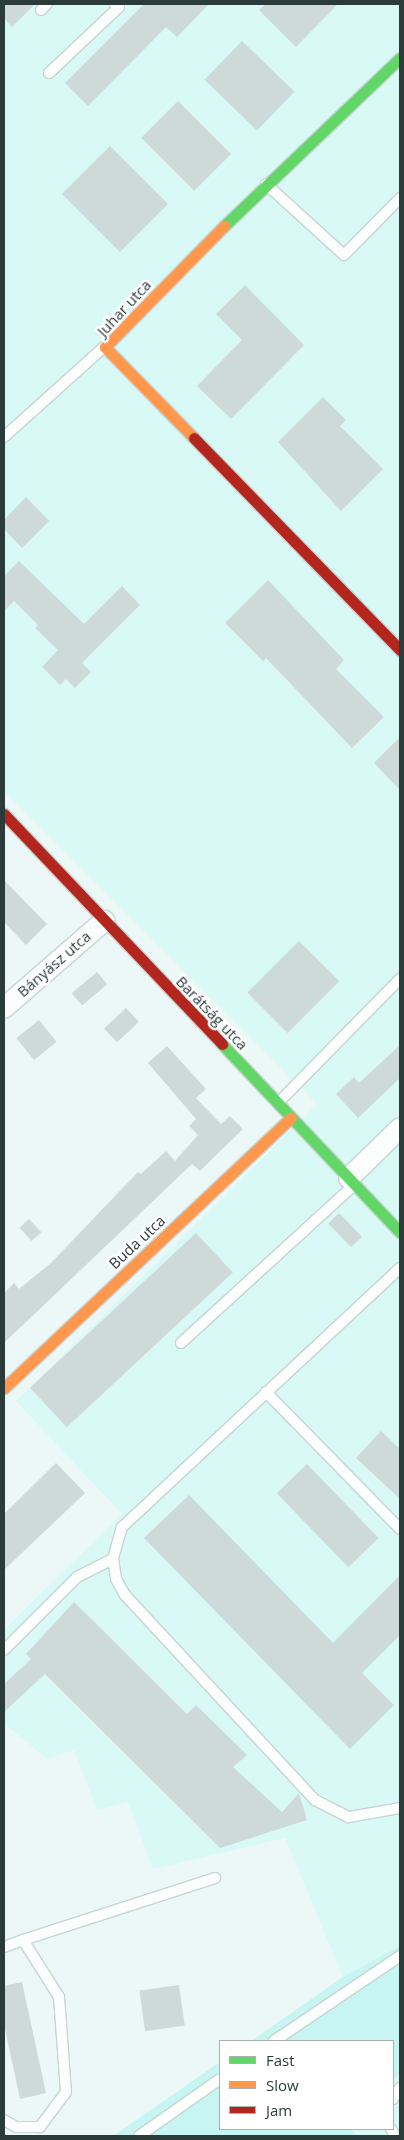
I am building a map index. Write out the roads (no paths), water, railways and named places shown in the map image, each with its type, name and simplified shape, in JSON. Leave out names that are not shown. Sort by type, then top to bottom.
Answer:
[{"type":"street","name":"Juhar utca","points":[[400,58],[266,184],[105,347],[400,650]]},
{"type":"street","name":"Barátság utca","points":[[4,814],[400,1232]]},
{"type":"street","name":"Bányász utca","points":[[4,1008],[104,921]]},
{"type":"street","name":"Buda utca","points":[[4,1388],[291,1118]]},
{"type":"street","points":[[352,1182],[400,1128]]},
{"type":"lane","points":[[49,73],[119,7],[115,4]]},
{"type":"lane","points":[[266,184],[344,255],[400,198]]},
{"type":"lane","points":[[4,438],[105,347]]},
{"type":"lane","points":[[278,1104],[400,979]]},
{"type":"lane","points":[[181,1343],[352,1182]]},
{"type":"lane","points":[[400,1268],[122,1527],[114,1559],[116,1579],[125,1595],[315,1800],[349,1817],[400,1808]]},
{"type":"lane","points":[[266,1392],[400,1530]]},
{"type":"lane","points":[[4,1650],[77,1577],[114,1559]]},
{"type":"lane","points":[[4,1947],[215,1878]]},
{"type":"lane","points":[[4,2120],[16,2127],[40,2127],[66,2092],[59,1997],[23,1940]]},
{"type":"lane","points":[[275,2040],[400,1956]]},
{"type":"lane","points":[[139,2136],[219,2080]]}]
